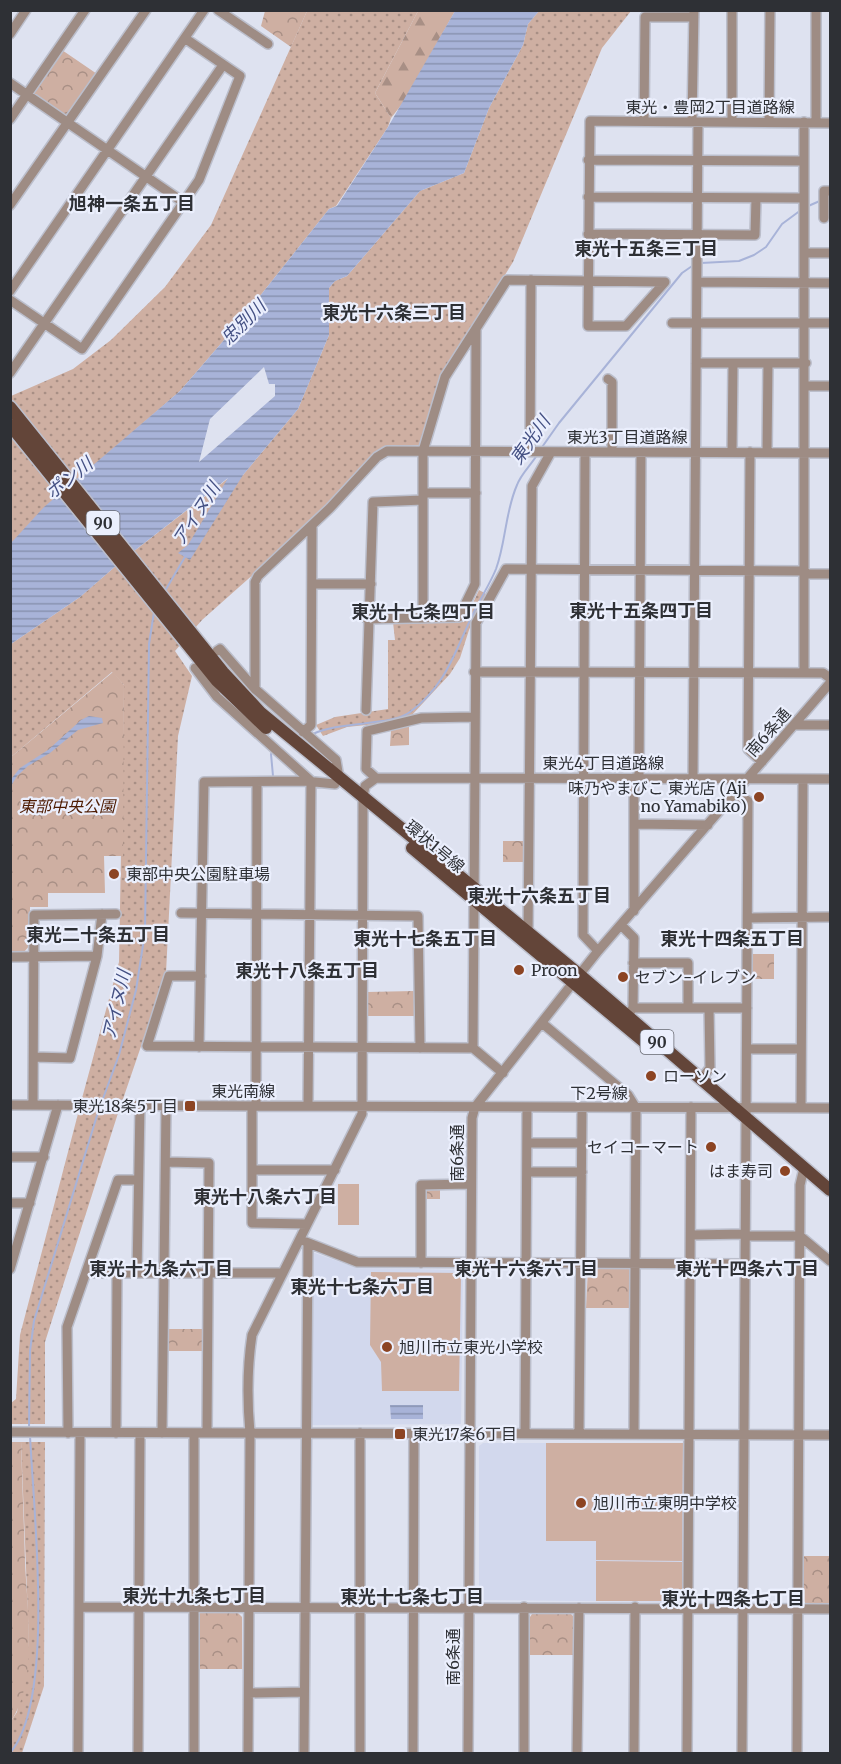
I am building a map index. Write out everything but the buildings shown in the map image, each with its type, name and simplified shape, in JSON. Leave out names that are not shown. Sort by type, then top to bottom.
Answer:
[{"type":"main road","name":"環状1号線","points":[[12,415],[187,636],[217,681],[254,718],[337,781],[577,979],[627,1016],[744,1112],[831,1190]]},
{"type":"main road","name":"環状1号線","points":[[627,1016],[709,1094],[744,1112]]},
{"type":"street","points":[[10,34],[26,10]]},
{"type":"street","points":[[10,119],[85,10]]},
{"type":"street","points":[[10,205],[146,10]]},
{"type":"street","points":[[10,291],[204,10]]},
{"type":"street","points":[[218,10],[230,14],[268,44]]},
{"type":"street","points":[[732,10],[732,122]]},
{"type":"street","points":[[769,122],[770,10]]},
{"type":"street","points":[[816,10],[816,122]]},
{"type":"street","points":[[644,121],[645,17],[694,14],[698,278],[693,779]]},
{"type":"street","points":[[10,300],[82,349],[199,180],[240,76],[186,39]]},
{"type":"street","points":[[10,373],[223,66]]},
{"type":"street","points":[[10,83],[183,202]]},
{"type":"street","name":"東光・豊岡2丁目道路線","points":[[588,160],[590,121],[831,123]]},
{"type":"street","points":[[804,122],[806,253],[804,673]]},
{"type":"street","points":[[423,618],[423,451],[445,377],[507,280],[587,280],[665,282],[626,326],[588,326],[587,280],[588,160],[804,161]]},
{"type":"street","points":[[588,196],[756,198],[804,204]]},
{"type":"street","points":[[824,218],[826,196]]},
{"type":"street","points":[[588,234],[755,235],[756,198]]},
{"type":"street","points":[[806,253],[831,253]]},
{"type":"street","points":[[698,278],[831,283]]},
{"type":"street","points":[[531,280],[532,451]]},
{"type":"street","points":[[672,322],[831,323]]},
{"type":"street","points":[[367,619],[459,618],[468,604],[477,576],[476,330]]},
{"type":"street","points":[[696,363],[806,363]]},
{"type":"street","points":[[732,452],[733,363]]},
{"type":"street","points":[[767,452],[768,363]]},
{"type":"street","points":[[608,379],[612,382],[612,452]]},
{"type":"street","points":[[806,386],[831,386]]},
{"type":"street","name":"東光3丁目道路線","points":[[255,689],[255,582],[258,576],[312,525],[382,453],[532,451],[831,453]]},
{"type":"street","points":[[527,937],[532,486],[548,452]]},
{"type":"street","points":[[585,452],[583,935],[598,951]]},
{"type":"street","points":[[634,911],[641,452]]},
{"type":"street","points":[[750,452],[748,749],[762,762]]},
{"type":"street","points":[[366,710],[367,619],[371,584],[373,501],[477,493]]},
{"type":"street","points":[[303,732],[311,725],[312,525]]},
{"type":"street","points":[[473,1048],[476,623],[506,569],[749,569],[831,574]]},
{"type":"street","points":[[313,584],[371,584]]},
{"type":"street","points":[[200,1047],[204,782],[337,781],[336,760],[255,689],[219,650]]},
{"type":"street","points":[[194,669],[250,729],[311,782],[308,1106]]},
{"type":"street","points":[[474,672],[823,673],[831,678]]},
{"type":"street","name":"南6条通","points":[[468,1754],[471,1184],[472,1118],[475,1107],[598,951],[831,683]]},
{"type":"street","points":[[304,1754],[306,1433],[304,1241],[307,1224],[335,1170],[363,1107],[364,803],[365,786],[375,778],[366,769],[367,731],[421,718],[474,717]]},
{"type":"street","points":[[794,725],[831,725]]},
{"type":"street","name":"東光4丁目道路線","points":[[375,778],[831,779]]},
{"type":"street","points":[[801,1108],[802,779]]},
{"type":"street","points":[[257,782],[256,1047],[252,1223],[307,1224]]},
{"type":"street","points":[[735,794],[748,801],[747,1049],[744,1112],[746,1264],[742,1754]]},
{"type":"street","points":[[634,824],[708,825]]},
{"type":"street","points":[[181,913],[418,916],[420,1048]]},
{"type":"street","points":[[34,1057],[70,1058],[97,956],[102,914]]},
{"type":"street","points":[[33,1105],[34,915],[116,914]]},
{"type":"street","points":[[748,918],[831,917]]},
{"type":"street","points":[[621,925],[634,938],[627,1016],[688,1008],[747,1008]]},
{"type":"street","points":[[10,957],[97,956]]},
{"type":"street","points":[[633,963],[688,963],[688,1008]]},
{"type":"street","points":[[201,976],[169,976],[147,1046],[473,1048],[503,1073]]},
{"type":"street","points":[[702,1078],[710,1068],[710,1008]]},
{"type":"street","points":[[542,1023],[628,1095],[636,1108],[634,1434]]},
{"type":"street","points":[[747,1049],[801,1049]]},
{"type":"street","name":"東光南線","points":[[10,1105],[475,1107]]},
{"type":"street","points":[[10,1269],[58,1105]]},
{"type":"street","points":[[137,1273],[140,1106]]},
{"type":"street","points":[[162,1433],[166,1106]]},
{"type":"street","name":"下2号線","points":[[475,1107],[690,1107],[744,1112],[831,1108]]},
{"type":"street","points":[[525,1434],[527,1107]]},
{"type":"street","points":[[579,1434],[582,1107]]},
{"type":"street","points":[[687,1754],[690,1107]]},
{"type":"street","points":[[527,1143],[582,1143]]},
{"type":"street","points":[[10,1157],[44,1157]]},
{"type":"street","points":[[166,1162],[209,1163],[207,1433]]},
{"type":"street","points":[[797,1754],[800,1185],[804,1168]]},
{"type":"street","points":[[252,1170],[335,1170]]},
{"type":"street","points":[[527,1172],[582,1172]]},
{"type":"street","points":[[68,1433],[67,1327],[118,1180],[138,1180]]},
{"type":"street","points":[[421,1263],[421,1185],[471,1184]]},
{"type":"street","points":[[10,1203],[30,1203]]},
{"type":"street","points":[[691,1235],[800,1236],[831,1261]]},
{"type":"street","points":[[304,1241],[357,1262],[746,1264]]},
{"type":"street","points":[[248,1754],[250,1433],[247,1390],[252,1335],[283,1273],[304,1241]]},
{"type":"street","points":[[86,1273],[283,1273]]},
{"type":"street","points":[[116,1433],[117,1273]]},
{"type":"street","points":[[15,1432],[831,1435]]},
{"type":"street","points":[[78,1754],[80,1433]]},
{"type":"street","points":[[138,1754],[140,1433]]},
{"type":"street","points":[[194,1433],[194,1754]]},
{"type":"street","points":[[360,1433],[360,1754]]},
{"type":"street","points":[[413,1754],[414,1434]]},
{"type":"street","points":[[79,1607],[831,1609]]},
{"type":"street","points":[[524,1607],[524,1754]]},
{"type":"street","points":[[577,1754],[579,1608]]},
{"type":"street","points":[[634,1754],[635,1608]]},
{"type":"street","points":[[249,1693],[304,1692]]},
{"type":"shaded area","name":"旭川市立東光小学校","points":[[312,1252],[357,1268],[463,1270],[461,1424],[311,1425]]},
{"type":"shaded area","name":"旭川市立東明中学校","points":[[483,1443],[683,1443],[683,1598],[677,1602],[479,1600],[479,1446]]},
{"type":"green space","points":[[265,11],[307,11],[291,47],[261,26]]},
{"type":"green space","points":[[307,11],[418,11],[375,93],[391,118],[388,127],[336,206],[329,209],[237,325],[180,391],[68,488],[11,588],[11,396],[73,369],[111,340],[165,287],[211,225]]},
{"type":"green space","points":[[418,11],[455,11],[406,99],[391,118],[375,93]]},
{"type":"green space","points":[[539,11],[631,11],[602,48],[513,262],[444,374],[420,445],[384,448],[310,524],[202,620],[175,651],[192,676],[178,736],[166,973],[122,1102],[81,1102],[119,962],[124,685],[112,672],[11,757],[11,644],[80,597],[125,558],[230,477],[243,475],[298,409],[329,335],[329,288],[335,281],[347,276],[420,191],[464,173],[489,108],[523,45],[528,24]]},
{"type":"green space","points":[[59,48],[100,76],[68,123],[27,95]]},
{"type":"green space","points":[[479,590],[486,594],[469,630],[460,658],[450,674],[411,716],[376,724],[347,727],[323,736],[316,725],[335,717],[388,709],[388,640],[395,640],[393,622],[464,622]]},
{"type":"green space","name":"東部中央公園","points":[[113,672],[124,685],[123,856],[104,856],[105,893],[48,893],[48,907],[30,907],[30,945],[24,952],[11,952],[11,757]]},
{"type":"green space","points":[[409,725],[409,745],[390,746],[391,730]]},
{"type":"green space","points":[[503,841],[525,841],[525,862],[503,862]]},
{"type":"green space","points":[[751,954],[774,954],[774,979],[751,979]]},
{"type":"green space","points":[[414,991],[414,1016],[367,1016],[367,992]]},
{"type":"green space","points":[[79,1110],[119,1110],[45,1342],[45,1424],[11,1424],[11,1403],[16,1399],[20,1335]]},
{"type":"green space","points":[[338,1184],[359,1184],[359,1225],[338,1225]]},
{"type":"green space","points":[[429,1189],[440,1189],[440,1199],[425,1199],[425,1192]]},
{"type":"green space","points":[[588,1268],[630,1268],[630,1308],[586,1308]]},
{"type":"green space","points":[[371,1272],[458,1273],[461,1275],[459,1391],[382,1391],[381,1362],[370,1345]]},
{"type":"green space","points":[[167,1329],[202,1329],[203,1351],[167,1351]]},
{"type":"green space","points":[[10,1442],[21,1442],[29,1622],[25,1686],[11,1721]]},
{"type":"green space","points":[[21,1442],[45,1442],[44,1686],[22,1753],[11,1754],[11,1721],[17,1712],[29,1642]]},
{"type":"green space","points":[[546,1443],[683,1443],[682,1561],[596,1560],[596,1541],[546,1541]]},
{"type":"green space","points":[[803,1556],[830,1556],[830,1604],[806,1604],[803,1600]]},
{"type":"green space","points":[[596,1561],[682,1562],[682,1598],[677,1601],[596,1601]]},
{"type":"green space","points":[[201,1612],[238,1613],[242,1617],[242,1669],[198,1669],[197,1617]]},
{"type":"green space","points":[[570,1613],[573,1616],[573,1655],[530,1655],[530,1617],[532,1614]]},
{"type":"water","name":"忠別川","points":[[455,11],[539,11],[528,24],[523,45],[489,108],[464,173],[420,191],[347,276],[335,281],[329,288],[329,335],[298,409],[243,475],[190,560],[178,553],[188,545],[228,478],[125,558],[80,597],[11,644],[11,543],[44,507],[180,391],[237,325],[329,209],[337,206],[388,127]],"holes":[[[264,367],[269,384],[275,384],[275,396],[199,462],[210,419]]]},
{"type":"water","points":[[89,716],[102,718],[103,723],[78,730],[50,753],[28,766],[17,776],[11,786],[12,778],[20,768],[48,750],[81,720]]},
{"type":"water","points":[[390,1405],[423,1405],[423,1419],[391,1419]]},
{"type":"waterway","name":"東光川","points":[[806,207],[822,200]]},
{"type":"waterway","name":"東光川","points":[[701,263],[739,261],[754,255],[766,247],[782,224],[801,210]]},
{"type":"waterway","name":"東光川","points":[[540,450],[559,423],[682,273],[695,264]]},
{"type":"waterway","name":"東光川","points":[[313,734],[337,727],[391,720],[410,712],[432,691],[448,667],[494,575],[513,495],[521,477],[537,455]]},
{"type":"waterway","name":"アイヌ川","points":[[165,591],[186,555]]},
{"type":"waterway","name":"アイヌ川","points":[[101,1104],[119,1055],[136,990],[145,932],[149,644],[154,612]]},
{"type":"waterway","name":"東光川","points":[[271,754],[273,776]]},
{"type":"waterway","name":"アイヌ川","points":[[29,1429],[30,1351],[34,1321],[99,1109]]},
{"type":"waterway","name":"アイヌ川","points":[[10,1753],[24,1727],[33,1691],[37,1648],[37,1553],[30,1435]]},
{"type":"place","name":"味乃やまびこ 東光店 (Aji no Yamabiko)","points":[[759,797]]},
{"type":"place","name":"東部中央公園駐車場","points":[[114,874]]},
{"type":"place","name":"Proon","points":[[519,970]]},
{"type":"place","name":"セブン-イレブン","points":[[623,977]]},
{"type":"place","name":"ローソン","points":[[651,1076]]},
{"type":"place","name":"東光18条5丁目","points":[[190,1106]]},
{"type":"place","name":"セイコーマート","points":[[711,1147]]},
{"type":"place","name":"はま寿司","points":[[785,1171]]},
{"type":"place","name":"旭川市立東光小学校","points":[[387,1347]]},
{"type":"place","name":"東光17条6丁目","points":[[400,1434]]},
{"type":"place","name":"旭川市立東明中学校","points":[[581,1503]]},
{"type":"district","name":"旭神一条五丁目","points":[[132,203]]},
{"type":"district","name":"東光十五条三丁目","points":[[646,248]]},
{"type":"district","name":"東光十六条三丁目","points":[[394,312]]},
{"type":"district","name":"東光十五条四丁目","points":[[641,610]]},
{"type":"district","name":"東光十七条四丁目","points":[[423,611]]},
{"type":"district","name":"東光十六条五丁目","points":[[539,895]]},
{"type":"district","name":"東光二十条五丁目","points":[[98,934]]},
{"type":"district","name":"東光十七条五丁目","points":[[425,938]]},
{"type":"district","name":"東光十四条五丁目","points":[[732,938]]},
{"type":"district","name":"東光十八条五丁目","points":[[307,970]]},
{"type":"district","name":"東光十八条六丁目","points":[[265,1196]]},
{"type":"district","name":"東光十九条六丁目","points":[[161,1268]]},
{"type":"district","name":"東光十六条六丁目","points":[[526,1268]]},
{"type":"district","name":"東光十四条六丁目","points":[[747,1268]]},
{"type":"district","name":"東光十七条六丁目","points":[[362,1286]]},
{"type":"district","name":"東光十九条七丁目","points":[[194,1595]]},
{"type":"district","name":"東光十七条七丁目","points":[[412,1596]]},
{"type":"district","name":"東光十四条七丁目","points":[[733,1598]]},
{"type":"water label","name":"ポン川","points":[[69,478]]}]
